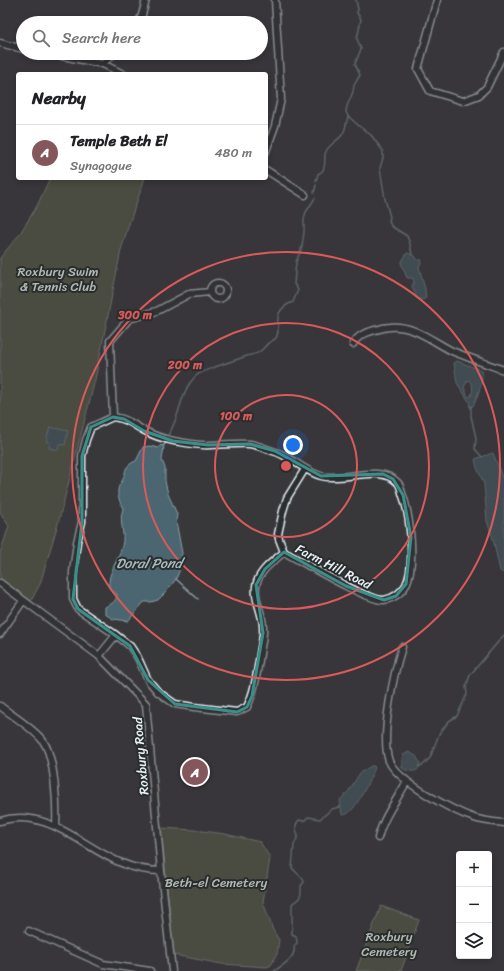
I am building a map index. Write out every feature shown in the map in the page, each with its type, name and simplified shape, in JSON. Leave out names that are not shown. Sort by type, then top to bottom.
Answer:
[{"type":"street","points":[[142,16],[146,0]]},
{"type":"street","points":[[268,145],[275,126],[281,99],[275,0]]},
{"type":"street","points":[[437,0],[418,69],[430,91],[463,101],[479,95],[487,87],[504,52]]},
{"type":"street","points":[[0,43],[16,47]]},
{"type":"street","points":[[83,60],[103,64],[120,72]]},
{"type":"street","points":[[103,64],[107,60]]},
{"type":"street","points":[[268,171],[305,195]]},
{"type":"street","points":[[210,292],[189,294],[157,311],[129,319],[110,341],[113,418],[91,427],[82,456],[82,522],[77,542],[73,572],[73,599],[78,609],[116,634],[130,646],[138,658],[148,680],[158,692],[175,704],[237,712],[247,707],[252,696],[263,633],[263,621],[256,585],[261,574],[284,552],[278,534],[283,511],[287,498],[304,469]]},
{"type":"street","points":[[353,344],[357,337],[371,331],[390,327],[406,328],[421,333],[444,347],[504,370]]},
{"type":"street","name":"Farm Hill Road","points":[[113,418],[124,419],[144,431],[173,441],[208,446],[250,444],[275,452],[297,463],[304,469],[321,476],[329,477],[383,474],[398,482],[407,509],[411,537],[407,581],[404,588],[396,596],[384,600],[377,599],[347,586],[284,552]]},
{"type":"street","name":"Roxbury Road","points":[[0,583],[99,656],[146,704],[161,871],[172,971]]},
{"type":"street","points":[[0,634],[24,601]]},
{"type":"street","points":[[99,656],[116,634]]},
{"type":"street","points":[[402,647],[396,666],[385,732],[389,761],[398,774],[419,790],[456,811],[475,818],[504,823]]},
{"type":"street","points":[[0,706],[39,736],[49,751],[56,811],[56,826]]},
{"type":"street","points":[[378,838],[385,818],[407,781]]},
{"type":"street","points":[[0,821],[17,818],[37,820],[56,826],[118,862],[146,871],[161,871]]},
{"type":"street","points":[[29,931],[103,964],[150,971]]},
{"type":"highlighted area","points":[[113,417],[124,419],[144,431],[173,441],[208,445],[250,444],[275,451],[321,476],[383,474],[393,479],[403,495],[411,537],[406,584],[396,596],[384,600],[346,586],[284,552],[265,569],[256,585],[263,633],[252,696],[247,707],[237,712],[175,704],[148,680],[130,646],[78,609],[73,599],[82,522],[82,456],[91,427]]},
{"type":"green space","name":"Roxbury Swim & Tennis Club","points":[[49,180],[144,180],[121,250],[95,380],[59,520],[40,584],[31,601],[0,578],[0,553],[9,526],[0,512],[0,258],[19,235],[37,206]]},
{"type":"green space","name":"Beth-el Cemetery","points":[[161,828],[225,834],[260,842],[270,858],[263,902],[273,930],[279,940],[277,954],[271,965],[267,967],[222,964],[174,955]]},
{"type":"green space","name":"Roxbury Cemetery","points":[[381,906],[419,920],[401,971],[356,971]]},
{"type":"water","points":[[407,253],[414,255],[418,260],[422,260],[419,267],[426,298],[422,300],[417,298],[412,286],[414,282],[413,278],[407,278],[401,263]]},
{"type":"water","points":[[457,361],[481,370],[482,378],[480,388],[473,406],[471,407],[469,406],[470,403],[457,383],[454,363]],"holes":[[[468,380],[473,389],[471,396],[469,397],[464,387]]]},
{"type":"water","points":[[50,427],[68,431],[65,445],[59,444],[58,450],[49,448],[50,443],[46,441]]},
{"type":"water","name":"Doral Pond","points":[[161,445],[164,447],[162,460],[165,468],[165,481],[168,494],[177,514],[176,521],[182,553],[180,569],[176,579],[158,600],[144,602],[128,621],[113,619],[105,614],[105,607],[116,599],[117,594],[109,588],[109,582],[111,572],[123,541],[121,518],[123,509],[119,498],[118,488],[127,467],[136,461],[143,447],[150,446],[158,448]]},
{"type":"water","points":[[493,453],[504,482],[504,573],[500,571],[493,539],[487,521],[484,484],[475,459]]},
{"type":"water","points":[[409,752],[416,756],[420,763],[420,767],[414,771],[402,768],[403,755]]},
{"type":"water","points":[[371,766],[374,766],[375,768],[362,796],[352,810],[347,814],[342,815],[340,800],[348,792],[360,773]]},
{"type":"waterway","points":[[356,0],[358,9],[357,13],[361,19],[357,39],[361,49],[355,64],[360,75],[354,85],[346,112],[348,116],[371,135],[383,151],[383,158],[380,168],[385,199],[390,217],[389,221],[391,226],[407,236],[412,255]]},
{"type":"waterway","points":[[316,181],[318,174],[324,168],[326,151],[343,133],[348,117]]},
{"type":"waterway","points":[[314,193],[316,185]]},
{"type":"waterway","points":[[168,435],[172,428],[183,396],[191,381],[197,375],[258,353],[275,339],[278,331],[278,316],[280,311],[285,306],[293,302],[298,290],[294,284],[296,262],[302,247],[306,212],[315,198]]},
{"type":"waterway","points":[[471,406],[471,416],[476,438],[475,449],[482,457]]},
{"type":"waterway","points":[[163,446],[166,443]]},
{"type":"waterway","points":[[176,579],[198,599]]},
{"type":"waterway","points":[[418,766],[422,766],[430,758],[439,734],[449,721],[457,716],[467,694],[466,687],[470,675],[504,635]]},
{"type":"waterway","points":[[274,971],[285,964],[291,957],[294,946],[297,943],[296,936],[292,934],[292,904],[299,899],[301,894],[301,886],[304,882],[292,868],[294,845],[298,836],[296,824],[299,820],[304,821],[308,817],[320,819],[332,809],[340,807]]},
{"type":"place","name":"Temple Beth El","points":[[195,772]]}]
